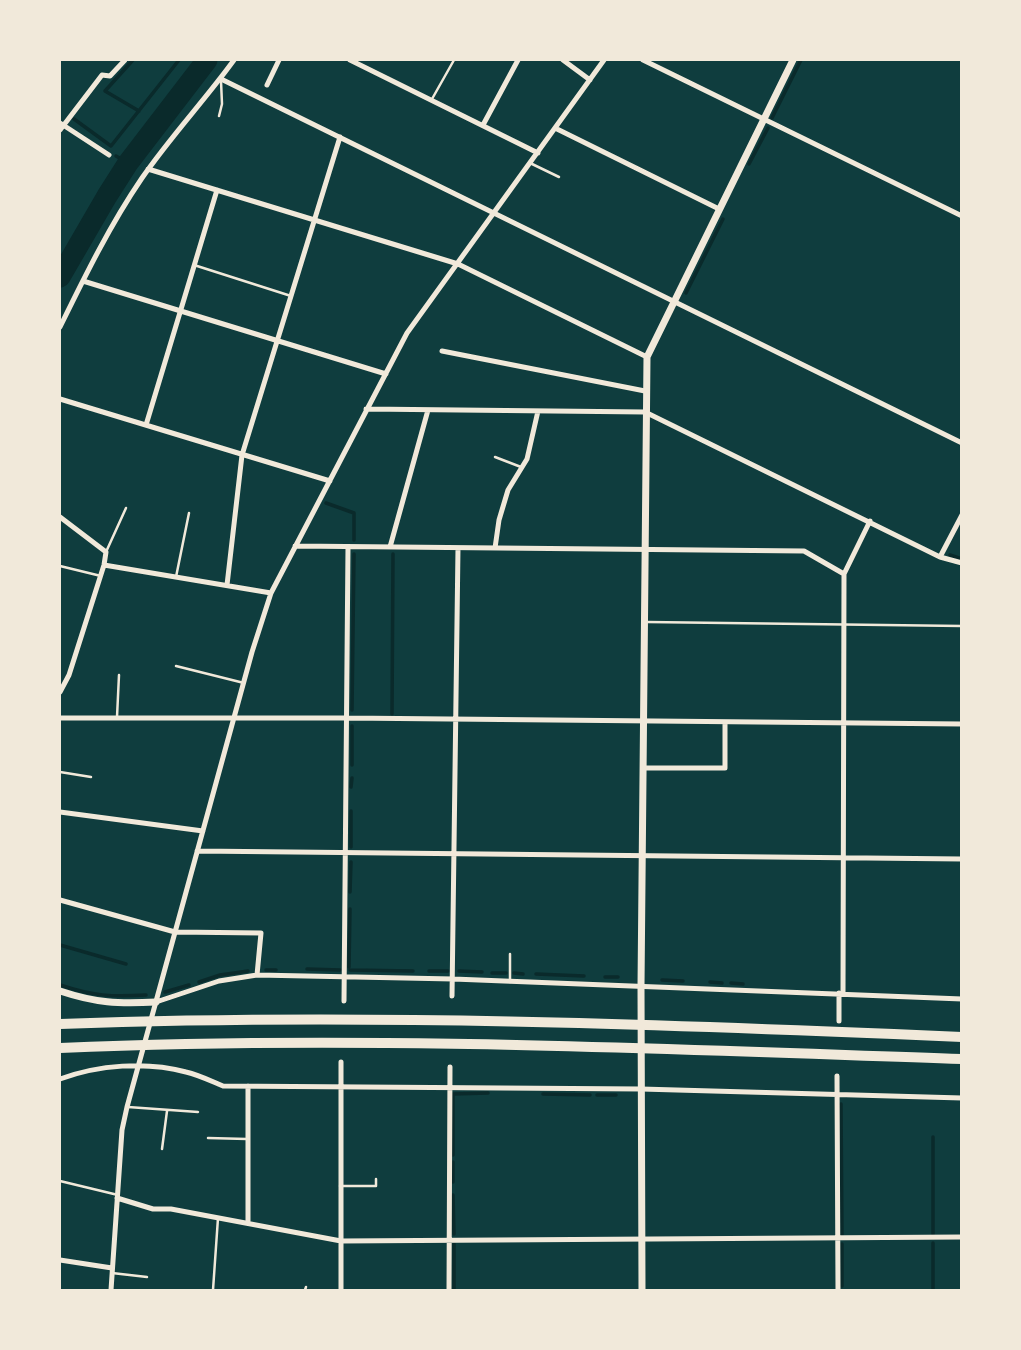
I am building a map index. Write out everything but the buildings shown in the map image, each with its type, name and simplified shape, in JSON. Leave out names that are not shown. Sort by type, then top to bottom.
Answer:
[{"type":"highway","points":[[60,1024],[212,1020],[595,1022],[961,1037]]},
{"type":"highway","points":[[60,1048],[322,1041],[594,1046],[961,1059]]},
{"type":"street","points":[[109,155],[60,126],[102,75],[110,76],[125,60]]},
{"type":"street","points":[[60,327],[114,221],[168,142],[234,60]]},
{"type":"street","points":[[267,85],[279,60]]},
{"type":"street","points":[[350,60],[538,153]]},
{"type":"street","points":[[483,125],[518,60]]},
{"type":"street","points":[[563,60],[590,80]]},
{"type":"street","points":[[111,1290],[122,1130],[127,1107],[271,593],[407,333],[604,60]]},
{"type":"street","points":[[643,60],[961,216]]},
{"type":"street","points":[[642,1290],[641,986],[645,391],[648,357],[793,60]]},
{"type":"street","points":[[221,79],[961,443]]},
{"type":"street","points":[[555,128],[719,209]]},
{"type":"street","points":[[228,586],[242,454],[340,137]]},
{"type":"street","points":[[148,169],[458,264],[648,357]]},
{"type":"street","points":[[146,425],[217,190]]},
{"type":"street","points":[[83,281],[386,373]]},
{"type":"street","points":[[442,351],[645,391]]},
{"type":"street","points":[[60,399],[330,481]]},
{"type":"street","points":[[366,409],[645,412],[940,557],[961,564]]},
{"type":"street","points":[[390,547],[428,410]]},
{"type":"street","points":[[495,548],[499,520],[508,489],[527,459],[538,411]]},
{"type":"street","points":[[940,557],[961,515]]},
{"type":"street","points":[[60,517],[106,552],[101,576],[69,675],[60,692]]},
{"type":"street","points":[[839,1021],[843,858],[844,574],[870,521]]},
{"type":"street","points":[[295,546],[804,551],[844,574]]},
{"type":"street","points":[[344,1001],[348,547]]},
{"type":"street","points":[[452,996],[458,548]]},
{"type":"street","points":[[104,565],[271,593]]},
{"type":"street","points":[[60,718],[961,724]]},
{"type":"street","points":[[643,768],[725,768],[725,723]]},
{"type":"street","points":[[60,812],[203,831]]},
{"type":"street","points":[[197,851],[961,859]]},
{"type":"street","points":[[60,900],[175,932],[261,933],[257,975]]},
{"type":"street","points":[[60,991],[88,1001],[120,1004],[156,1002],[219,981],[257,975],[453,979],[961,999]]},
{"type":"street","points":[[341,1062],[341,1290]]},
{"type":"street","points":[[60,1079],[98,1068],[138,1066],[185,1072],[223,1086],[641,1089],[961,1098]]},
{"type":"street","points":[[449,1290],[450,1067]]},
{"type":"street","points":[[838,1076],[838,1290]]},
{"type":"street","points":[[248,1086],[248,1223]]},
{"type":"street","points":[[118,1196],[153,1209],[171,1209],[341,1241],[961,1237]]},
{"type":"street","points":[[60,1259],[112,1270]]},
{"type":"lane","points":[[431,100],[454,60]]},
{"type":"lane","points":[[219,116],[222,104],[221,79]]},
{"type":"lane","points":[[530,163],[559,177]]},
{"type":"lane","points":[[194,265],[291,296]]},
{"type":"lane","points":[[495,457],[522,467]]},
{"type":"lane","points":[[106,552],[126,508]]},
{"type":"lane","points":[[176,577],[189,513]]},
{"type":"lane","points":[[60,566],[101,576]]},
{"type":"lane","points":[[644,622],[961,626]]},
{"type":"lane","points":[[176,666],[244,683]]},
{"type":"lane","points":[[117,719],[119,675]]},
{"type":"lane","points":[[60,772],[91,777]]},
{"type":"lane","points":[[510,954],[510,982]]},
{"type":"lane","points":[[127,1107],[198,1111]]},
{"type":"lane","points":[[163,1149],[167,1110]]},
{"type":"lane","points":[[208,1138],[248,1139]]},
{"type":"lane","points":[[341,1186],[376,1186],[376,1179]]},
{"type":"lane","points":[[60,1181],[118,1196]]},
{"type":"lane","points":[[213,1290],[218,1218]]},
{"type":"lane","points":[[112,1270],[147,1277]]},
{"type":"waterway","points":[[133,60],[105,91],[139,111]]},
{"type":"waterway","points":[[74,119],[111,146],[179,60]]},
{"type":"waterway","points":[[60,277],[128,163],[207,60]]},
{"type":"waterway","points":[[772,118],[801,60]]},
{"type":"waterway","points":[[749,164],[768,128]]},
{"type":"waterway","points":[[116,156],[128,163]]},
{"type":"waterway","points":[[686,293],[723,219]]},
{"type":"waterway","points":[[326,503],[354,513],[354,540]]},
{"type":"waterway","points":[[352,710],[354,554]]},
{"type":"waterway","points":[[392,714],[393,554]]},
{"type":"waterway","points":[[950,555],[962,559]]},
{"type":"waterway","points":[[352,726],[352,765]]},
{"type":"waterway","points":[[351,787],[352,778]]},
{"type":"waterway","points":[[351,811],[351,847]]},
{"type":"waterway","points":[[350,892],[351,862]]},
{"type":"waterway","points":[[349,967],[350,909]]},
{"type":"waterway","points":[[60,945],[126,964]]},
{"type":"waterway","points":[[307,969],[340,970]]},
{"type":"waterway","points":[[266,970],[276,970]]},
{"type":"waterway","points":[[350,970],[413,971]]},
{"type":"waterway","points":[[199,982],[220,975],[248,971]]},
{"type":"waterway","points":[[429,971],[448,971]]},
{"type":"waterway","points":[[459,971],[482,972]]},
{"type":"waterway","points":[[492,973],[506,973]]},
{"type":"waterway","points":[[514,973],[523,974]]},
{"type":"waterway","points":[[536,974],[584,976]]},
{"type":"waterway","points":[[605,977],[618,977]]},
{"type":"waterway","points":[[662,980],[683,981]]},
{"type":"waterway","points":[[710,982],[722,983]]},
{"type":"waterway","points":[[731,983],[743,984]]},
{"type":"waterway","points":[[60,985],[102,995],[146,995]]},
{"type":"waterway","points":[[165,992],[189,985]]},
{"type":"waterway","points":[[453,1155],[453,1094],[488,1093]]},
{"type":"waterway","points":[[543,1094],[590,1095]]},
{"type":"waterway","points":[[597,1095],[616,1095]]},
{"type":"waterway","points":[[841,1104],[842,1235]]},
{"type":"waterway","points":[[933,1137],[933,1234]]},
{"type":"waterway","points":[[453,1162],[453,1182]]},
{"type":"waterway","points":[[453,1195],[454,1234]]},
{"type":"waterway","points":[[933,1243],[933,1290]]},
{"type":"waterway","points":[[454,1244],[454,1290]]},
{"type":"waterway","points":[[842,1244],[842,1286]]}]
